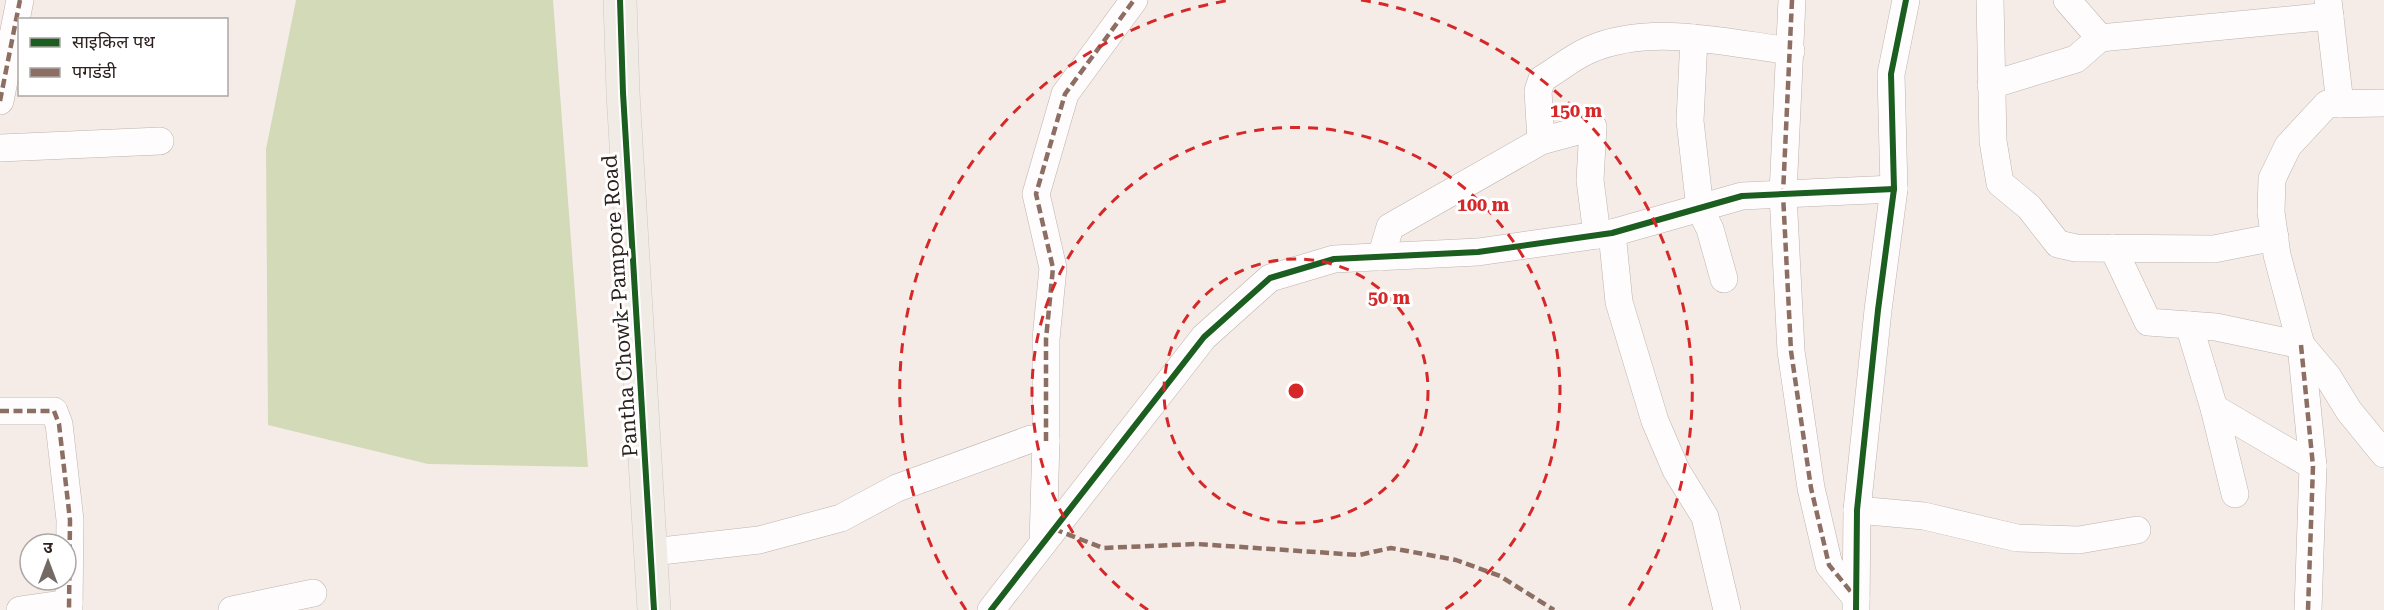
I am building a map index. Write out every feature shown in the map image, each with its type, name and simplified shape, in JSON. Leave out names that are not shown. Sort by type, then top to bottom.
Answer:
[{"type":"main road","name":"Pantha Chowk-Pampore Road","points":[[620,0],[623,93],[654,610]]},
{"type":"street","points":[[0,101],[20,0]]},
{"type":"street","points":[[1043,543],[1046,339],[1053,268],[1036,194],[1065,94],[1134,0]]},
{"type":"street","points":[[1792,0],[1783,194],[1791,351],[1811,488],[1829,565],[1856,604]]},
{"type":"street","points":[[1856,604],[1857,510],[1878,310],[1894,189],[1892,74],[1906,0]]},
{"type":"street","points":[[1990,0],[1993,141],[2000,183],[2029,207],[2058,244],[2076,248],[2214,249],[2275,237]]},
{"type":"street","points":[[2067,0],[2100,38]]},
{"type":"street","points":[[1991,85],[2076,60],[2100,38],[2329,8],[2340,104]]},
{"type":"street","points":[[1541,141],[1538,92],[1542,79],[1590,50],[1635,38],[1694,38],[1791,51]]},
{"type":"street","points":[[1694,38],[1690,121],[1700,209],[1710,229],[1724,279]]},
{"type":"street","points":[[2308,610],[2313,466],[2301,345],[2277,255],[2271,212],[2272,179],[2288,146],[2327,104],[2384,103]]},
{"type":"street","points":[[1381,257],[1390,228],[1541,141],[1593,127],[1590,180],[1619,302],[1655,421],[1676,470],[1705,517],[1728,610]]},
{"type":"street","points":[[0,148],[160,141]]},
{"type":"street","points":[[991,610],[1204,337],[1270,278],[1334,259],[1478,252],[1604,234],[1742,196],[1894,189]]},
{"type":"street","points":[[2113,248],[2148,322],[2216,327],[2301,345],[2328,377],[2349,411],[2384,454]]},
{"type":"street","points":[[2189,325],[2214,408],[2235,494]]},
{"type":"street","points":[[2214,408],[2313,466]]},
{"type":"street","points":[[0,411],[54,411],[59,424],[70,519],[69,607],[20,610]]},
{"type":"street","points":[[652,552],[759,540],[841,518],[897,488],[1031,439],[1046,441]]},
{"type":"street","points":[[1857,510],[1924,516],[2017,538],[2079,540],[2137,530]]},
{"type":"street","points":[[232,610],[313,592]]},
{"type":"green space","points":[[296,0],[553,0],[588,467],[428,464],[268,425],[266,149]]},
{"type":"marked path","points":[[0,101],[20,0]]},
{"type":"marked path","points":[[1046,441],[1046,339],[1053,268],[1036,194],[1065,94],[1134,0]]},
{"type":"marked path","points":[[1792,0],[1783,194],[1791,351],[1811,488],[1829,565],[1856,598]]},
{"type":"marked path","points":[[2301,345],[2313,466],[2308,610]]},
{"type":"marked path","points":[[0,411],[54,411],[59,424],[70,520],[69,610]]},
{"type":"marked path","points":[[1054,529],[1103,548],[1197,544],[1359,555],[1391,548],[1456,560],[1500,576],[1554,610]]},
{"type":"cycle path","points":[[620,0],[623,93],[654,610]]},
{"type":"cycle path","points":[[1856,610],[1857,510],[1878,310],[1894,189],[1891,74],[1906,0]]},
{"type":"cycle path","points":[[991,610],[1204,337],[1270,278],[1334,259],[1478,252],[1612,233],[1742,196],[1894,189]]}]
